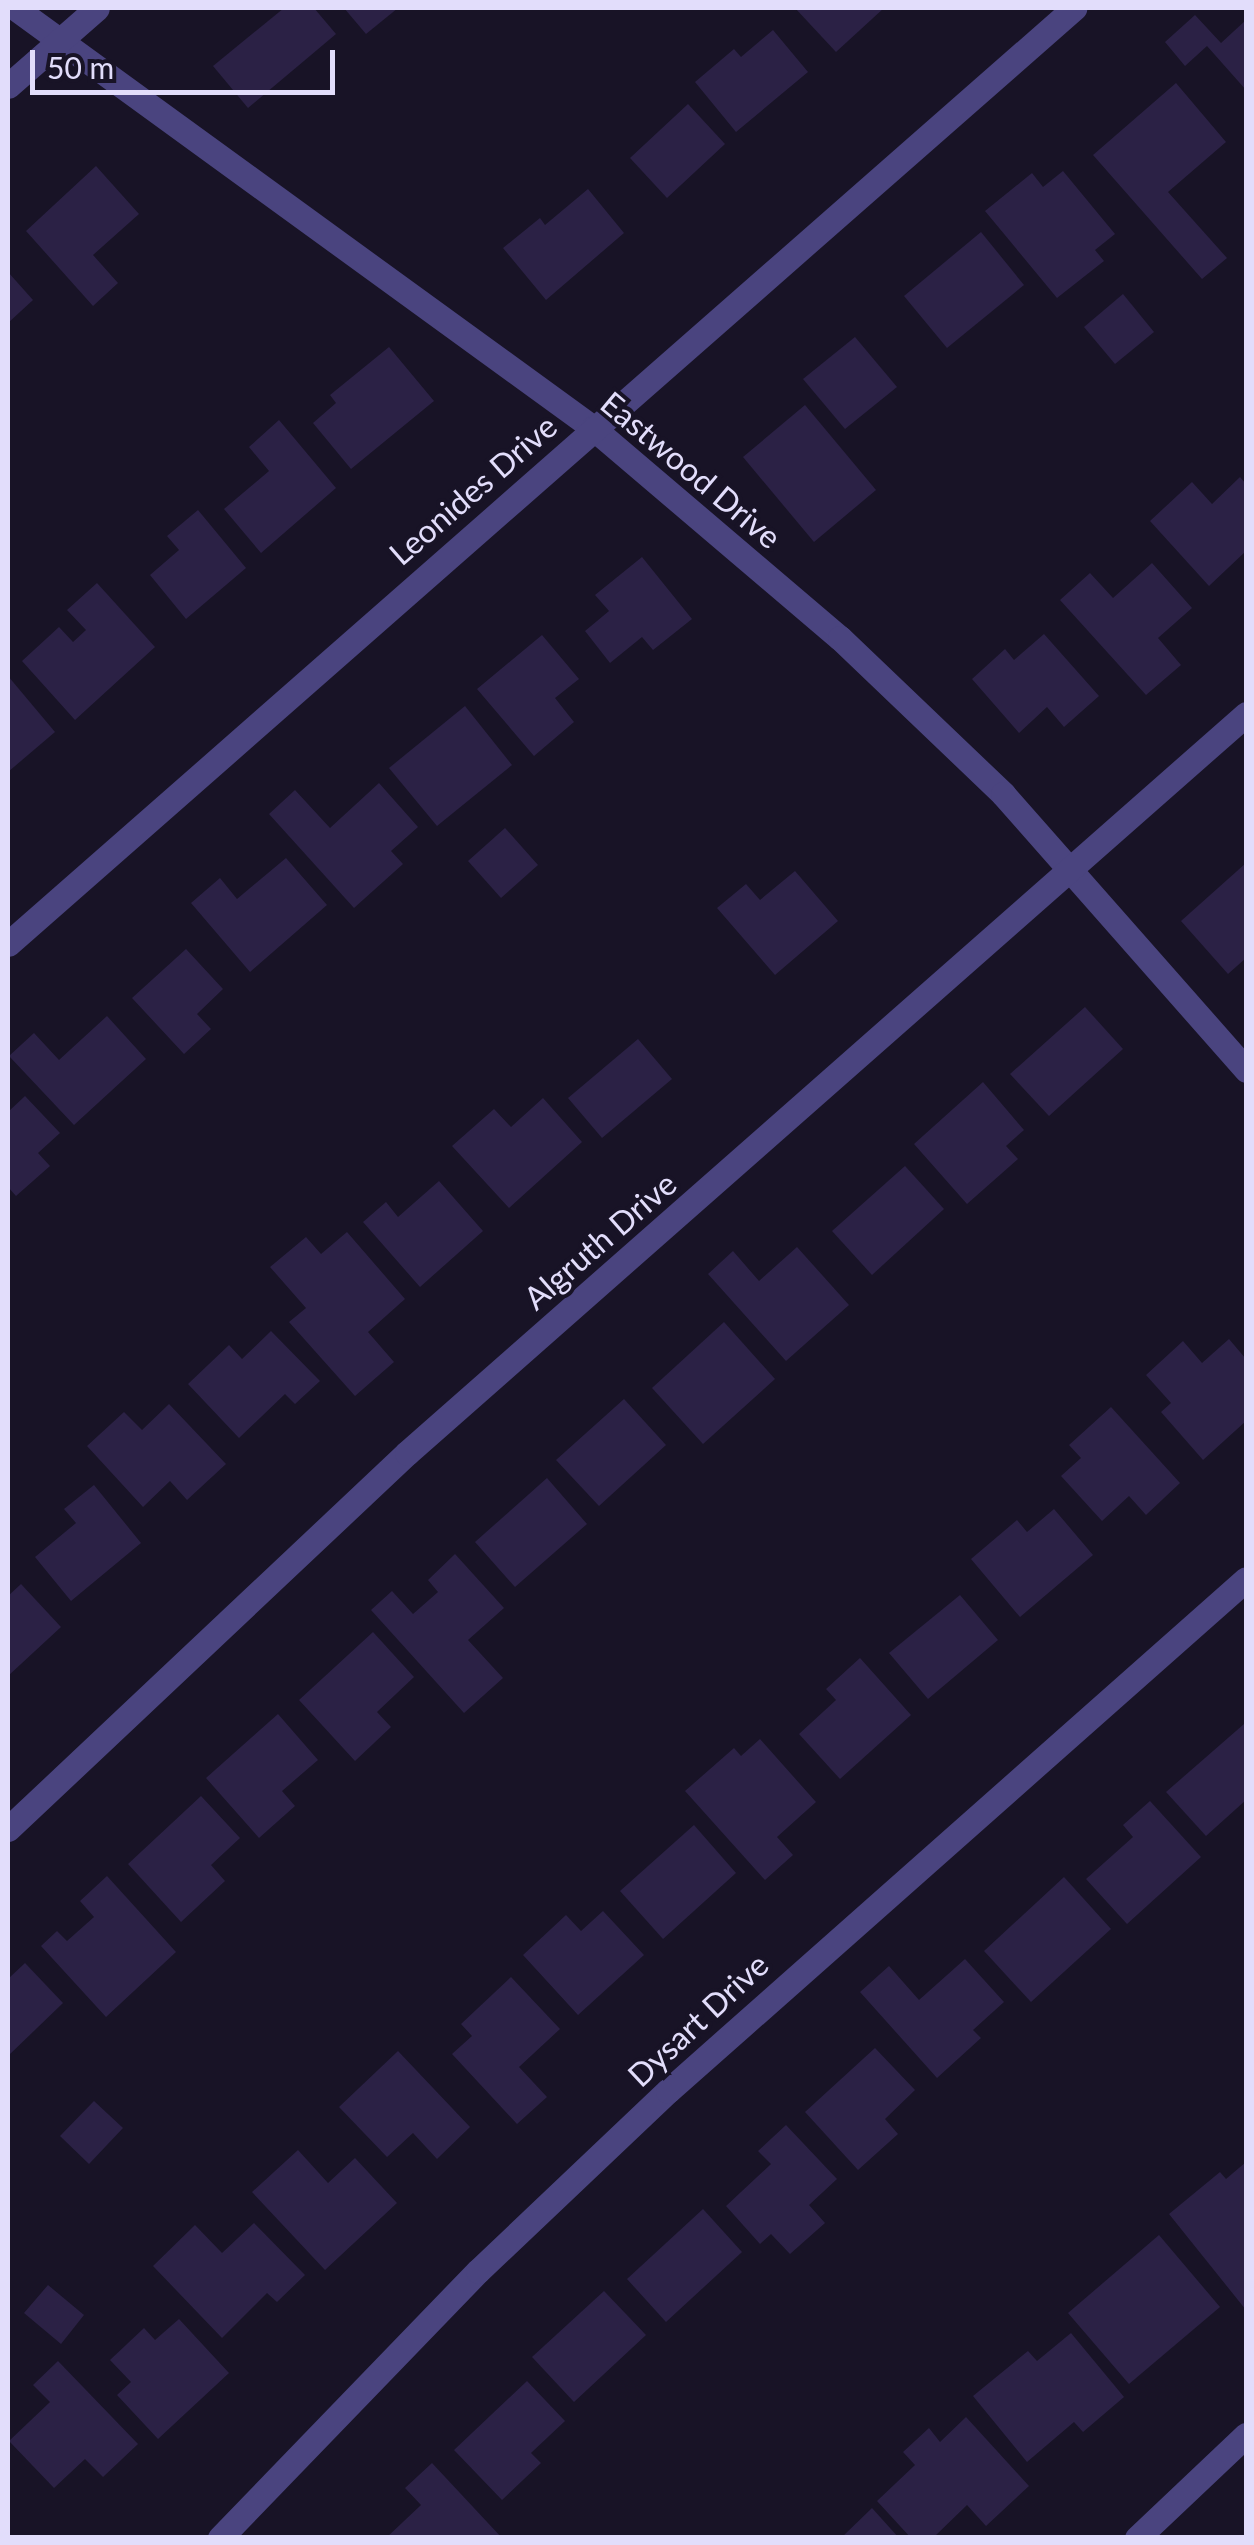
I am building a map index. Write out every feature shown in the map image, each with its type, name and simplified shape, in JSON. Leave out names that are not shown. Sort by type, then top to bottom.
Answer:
[{"type":"street","name":"Eastwood Drive","points":[[15,8],[593,428],[840,638],[1003,794],[1246,1070]]},
{"type":"street","points":[[8,86],[97,8]]},
{"type":"street","name":"Leonides Drive","points":[[8,944],[1074,8]]},
{"type":"street","name":"Algruth Drive","points":[[8,1830],[406,1453],[1246,714]]},
{"type":"street","name":"Dysart Drive","points":[[220,2538],[478,2270],[668,2091],[1246,1579]]},
{"type":"street","points":[[1137,2538],[1246,2435]]},
{"type":"building","points":[[284,8],[314,8],[336,34],[248,108],[213,66]]},
{"type":"building","points":[[344,8],[398,8],[366,34]]},
{"type":"building","points":[[795,8],[884,8],[836,52]]},
{"type":"building","points":[[1195,15],[1221,43],[1246,20],[1246,90],[1207,46],[1185,66],[1165,42]]},
{"type":"building","points":[[773,30],[808,72],[736,132],[695,82],[734,49],[741,57]]},
{"type":"building","points":[[1176,83],[1226,142],[1168,192],[1227,258],[1202,279],[1093,155]]},
{"type":"building","points":[[688,104],[725,144],[667,198],[630,158]]},
{"type":"building","points":[[96,166],[139,214],[93,255],[118,283],[93,306],[26,231]]},
{"type":"building","points":[[1063,171],[1115,234],[1095,250],[1104,261],[1057,298],[985,211],[1032,173],[1043,187]]},
{"type":"building","points":[[588,189],[624,233],[546,300],[503,248],[540,218],[545,225]]},
{"type":"building","points":[[981,232],[1024,285],[947,348],[904,296]]},
{"type":"building","points":[[8,272],[33,300],[8,323]]},
{"type":"building","points":[[1123,294],[1154,332],[1115,364],[1084,327]]},
{"type":"building","points":[[855,337],[897,387],[845,429],[803,379]]},
{"type":"building","points":[[389,347],[434,401],[351,469],[313,423],[336,403],[330,395]]},
{"type":"building","points":[[805,405],[876,490],[814,542],[743,457]]},
{"type":"building","points":[[279,420],[336,488],[261,553],[224,509],[269,471],[249,447]]},
{"type":"building","points":[[1240,477],[1246,484],[1246,551],[1209,586],[1150,521],[1192,482],[1212,504]]},
{"type":"building","points":[[198,510],[246,568],[186,619],[150,575],[179,550],[167,536]]},
{"type":"building","points":[[642,557],[692,619],[653,650],[642,637],[610,663],[585,631],[609,611],[595,595]]},
{"type":"building","points":[[1152,563],[1192,608],[1158,638],[1181,665],[1146,695],[1060,600],[1090,573],[1113,598]]},
{"type":"building","points":[[97,583],[155,647],[75,720],[22,661],[59,627],[73,642],[86,630],[67,610]]},
{"type":"building","points":[[1044,634],[1099,696],[1064,727],[1047,707],[1019,733],[972,679],[1005,649],[1014,660]]},
{"type":"building","points":[[542,635],[579,679],[555,698],[574,722],[534,756],[477,689]]},
{"type":"building","points":[[8,676],[55,732],[8,772]]},
{"type":"building","points":[[465,706],[512,765],[437,826],[389,768]]},
{"type":"building","points":[[379,783],[418,827],[391,851],[403,864],[354,908],[269,814],[295,790],[330,828]]},
{"type":"building","points":[[505,828],[538,865],[501,898],[468,861]]},
{"type":"building","points":[[286,858],[327,905],[250,972],[191,903],[220,878],[237,899]]},
{"type":"building","points":[[1246,863],[1246,958],[1228,974],[1181,921]]},
{"type":"building","points":[[795,871],[838,921],[775,975],[717,908],[746,884],[760,900]]},
{"type":"building","points":[[186,949],[223,989],[197,1014],[211,1029],[184,1054],[132,998]]},
{"type":"building","points":[[1085,1007],[1123,1049],[1049,1116],[1010,1074]]},
{"type":"building","points":[[107,1016],[146,1059],[74,1125],[9,1056],[34,1033],[59,1060]]},
{"type":"building","points":[[638,1039],[672,1079],[602,1138],[568,1098]]},
{"type":"building","points":[[983,1082],[1024,1130],[1006,1146],[1018,1159],[967,1204],[914,1144]]},
{"type":"building","points":[[25,1096],[60,1133],[38,1153],[50,1166],[16,1196],[8,1187],[8,1112]]},
{"type":"building","points":[[543,1098],[582,1142],[509,1208],[452,1146],[494,1109],[511,1127]]},
{"type":"building","points":[[905,1166],[944,1209],[872,1275],[832,1231]]},
{"type":"building","points":[[439,1181],[483,1231],[420,1287],[363,1222],[386,1202],[398,1217]]},
{"type":"building","points":[[347,1232],[405,1299],[368,1332],[394,1362],[355,1396],[289,1322],[306,1308],[270,1267],[306,1237],[321,1254]]},
{"type":"building","points":[[797,1247],[849,1305],[786,1361],[708,1274],[733,1251],[759,1281]]},
{"type":"building","points":[[724,1322],[775,1379],[703,1444],[652,1388]]},
{"type":"building","points":[[271,1331],[320,1381],[295,1404],[285,1394],[239,1438],[188,1384],[229,1345],[242,1359]]},
{"type":"building","points":[[1229,1339],[1246,1359],[1246,1421],[1203,1460],[1161,1412],[1171,1403],[1146,1375],[1183,1341],[1202,1363]]},
{"type":"building","points":[[624,1399],[666,1445],[599,1506],[556,1460]]},
{"type":"building","points":[[169,1404],[226,1464],[187,1500],[170,1481],[143,1507],[87,1446],[124,1412],[142,1430]]},
{"type":"building","points":[[1111,1407],[1180,1483],[1146,1515],[1129,1496],[1102,1521],[1061,1476],[1081,1458],[1069,1445]]},
{"type":"building","points":[[547,1478],[587,1524],[515,1587],[475,1542]]},
{"type":"building","points":[[94,1485],[141,1543],[71,1601],[35,1557],[76,1523],[64,1509]]},
{"type":"building","points":[[1054,1509],[1093,1555],[1020,1617],[971,1559],[1017,1520],[1027,1532]]},
{"type":"building","points":[[455,1554],[504,1608],[468,1640],[503,1678],[464,1713],[371,1610],[392,1591],[413,1614],[438,1592],[428,1580]]},
{"type":"building","points":[[21,1584],[61,1627],[8,1676],[8,1596]]},
{"type":"building","points":[[960,1595],[998,1640],[928,1699],[889,1653]]},
{"type":"building","points":[[373,1632],[414,1677],[377,1712],[391,1727],[355,1761],[299,1700]]},
{"type":"building","points":[[860,1658],[911,1715],[840,1779],[799,1734],[836,1700],[826,1689]]},
{"type":"building","points":[[278,1714],[318,1760],[282,1791],[295,1806],[259,1838],[206,1778]]},
{"type":"building","points":[[1244,1724],[1246,1800],[1206,1836],[1166,1792]]},
{"type":"building","points":[[760,1739],[816,1802],[777,1837],[793,1855],[765,1880],[685,1791],[734,1748],[741,1756]]},
{"type":"building","points":[[201,1796],[240,1838],[211,1865],[225,1881],[181,1922],[128,1864]]},
{"type":"building","points":[[1150,1801],[1201,1857],[1127,1924],[1086,1879],[1133,1837],[1123,1825]]},
{"type":"building","points":[[694,1825],[736,1873],[663,1939],[620,1891]]},
{"type":"building","points":[[107,1876],[176,1952],[106,2017],[41,1946],[57,1931],[67,1941],[94,1917],[80,1901]]},
{"type":"building","points":[[1064,1877],[1111,1929],[1031,2002],[984,1951]]},
{"type":"building","points":[[603,1911],[644,1955],[578,2015],[523,1955],[566,1915],[581,1931]]},
{"type":"building","points":[[965,1959],[1004,2002],[973,2030],[981,2038],[937,2078],[860,1992],[889,1966],[919,2000]]},
{"type":"building","points":[[25,1963],[63,2003],[8,2056],[8,1979]]},
{"type":"building","points":[[511,1977],[560,2029],[519,2067],[547,2097],[517,2124],[452,2054],[472,2036],[461,2024]]},
{"type":"building","points":[[875,2048],[915,2090],[885,2119],[898,2134],[858,2170],[805,2112]]},
{"type":"building","points":[[398,2051],[470,2127],[437,2159],[413,2133],[387,2157],[339,2107]]},
{"type":"building","points":[[94,2101],[123,2128],[89,2164],[60,2136]]},
{"type":"building","points":[[786,2125],[837,2179],[809,2205],[825,2223],[790,2254],[771,2234],[760,2244],[726,2206],[771,2164],[758,2151]]},
{"type":"building","points":[[298,2150],[328,2183],[355,2158],[397,2203],[325,2270],[252,2192]]},
{"type":"building","points":[[1246,2162],[1246,2310],[1169,2214],[1220,2172],[1226,2179]]},
{"type":"building","points":[[703,2209],[742,2252],[666,2322],[627,2279]]},
{"type":"building","points":[[254,2223],[305,2275],[277,2302],[267,2293],[222,2338],[153,2266],[195,2225],[222,2253]]},
{"type":"building","points":[[1159,2235],[1220,2307],[1129,2384],[1068,2313]]},
{"type":"building","points":[[48,2285],[84,2315],[61,2344],[24,2313]]},
{"type":"building","points":[[604,2291],[646,2335],[574,2402],[532,2357]]},
{"type":"building","points":[[179,2319],[229,2373],[158,2439],[117,2395],[131,2382],[110,2360],[144,2328],[155,2340]]},
{"type":"building","points":[[1071,2333],[1124,2397],[1083,2432],[1074,2422],[1027,2462],[973,2396],[1028,2351],[1037,2361]]},
{"type":"building","points":[[58,2361],[138,2444],[103,2477],[85,2459],[54,2488],[9,2441],[50,2402],[33,2385]]},
{"type":"building","points":[[527,2381],[565,2421],[531,2453],[541,2463],[502,2500],[454,2450]]},
{"type":"building","points":[[966,2417],[1029,2486],[986,2526],[967,2505],[933,2538],[911,2538],[877,2501],[915,2465],[903,2452],[929,2428],[940,2442]]},
{"type":"building","points":[[432,2463],[502,2538],[386,2538],[421,2505],[405,2488]]},
{"type":"building","points":[[872,2508],[899,2538],[841,2538]]}]
